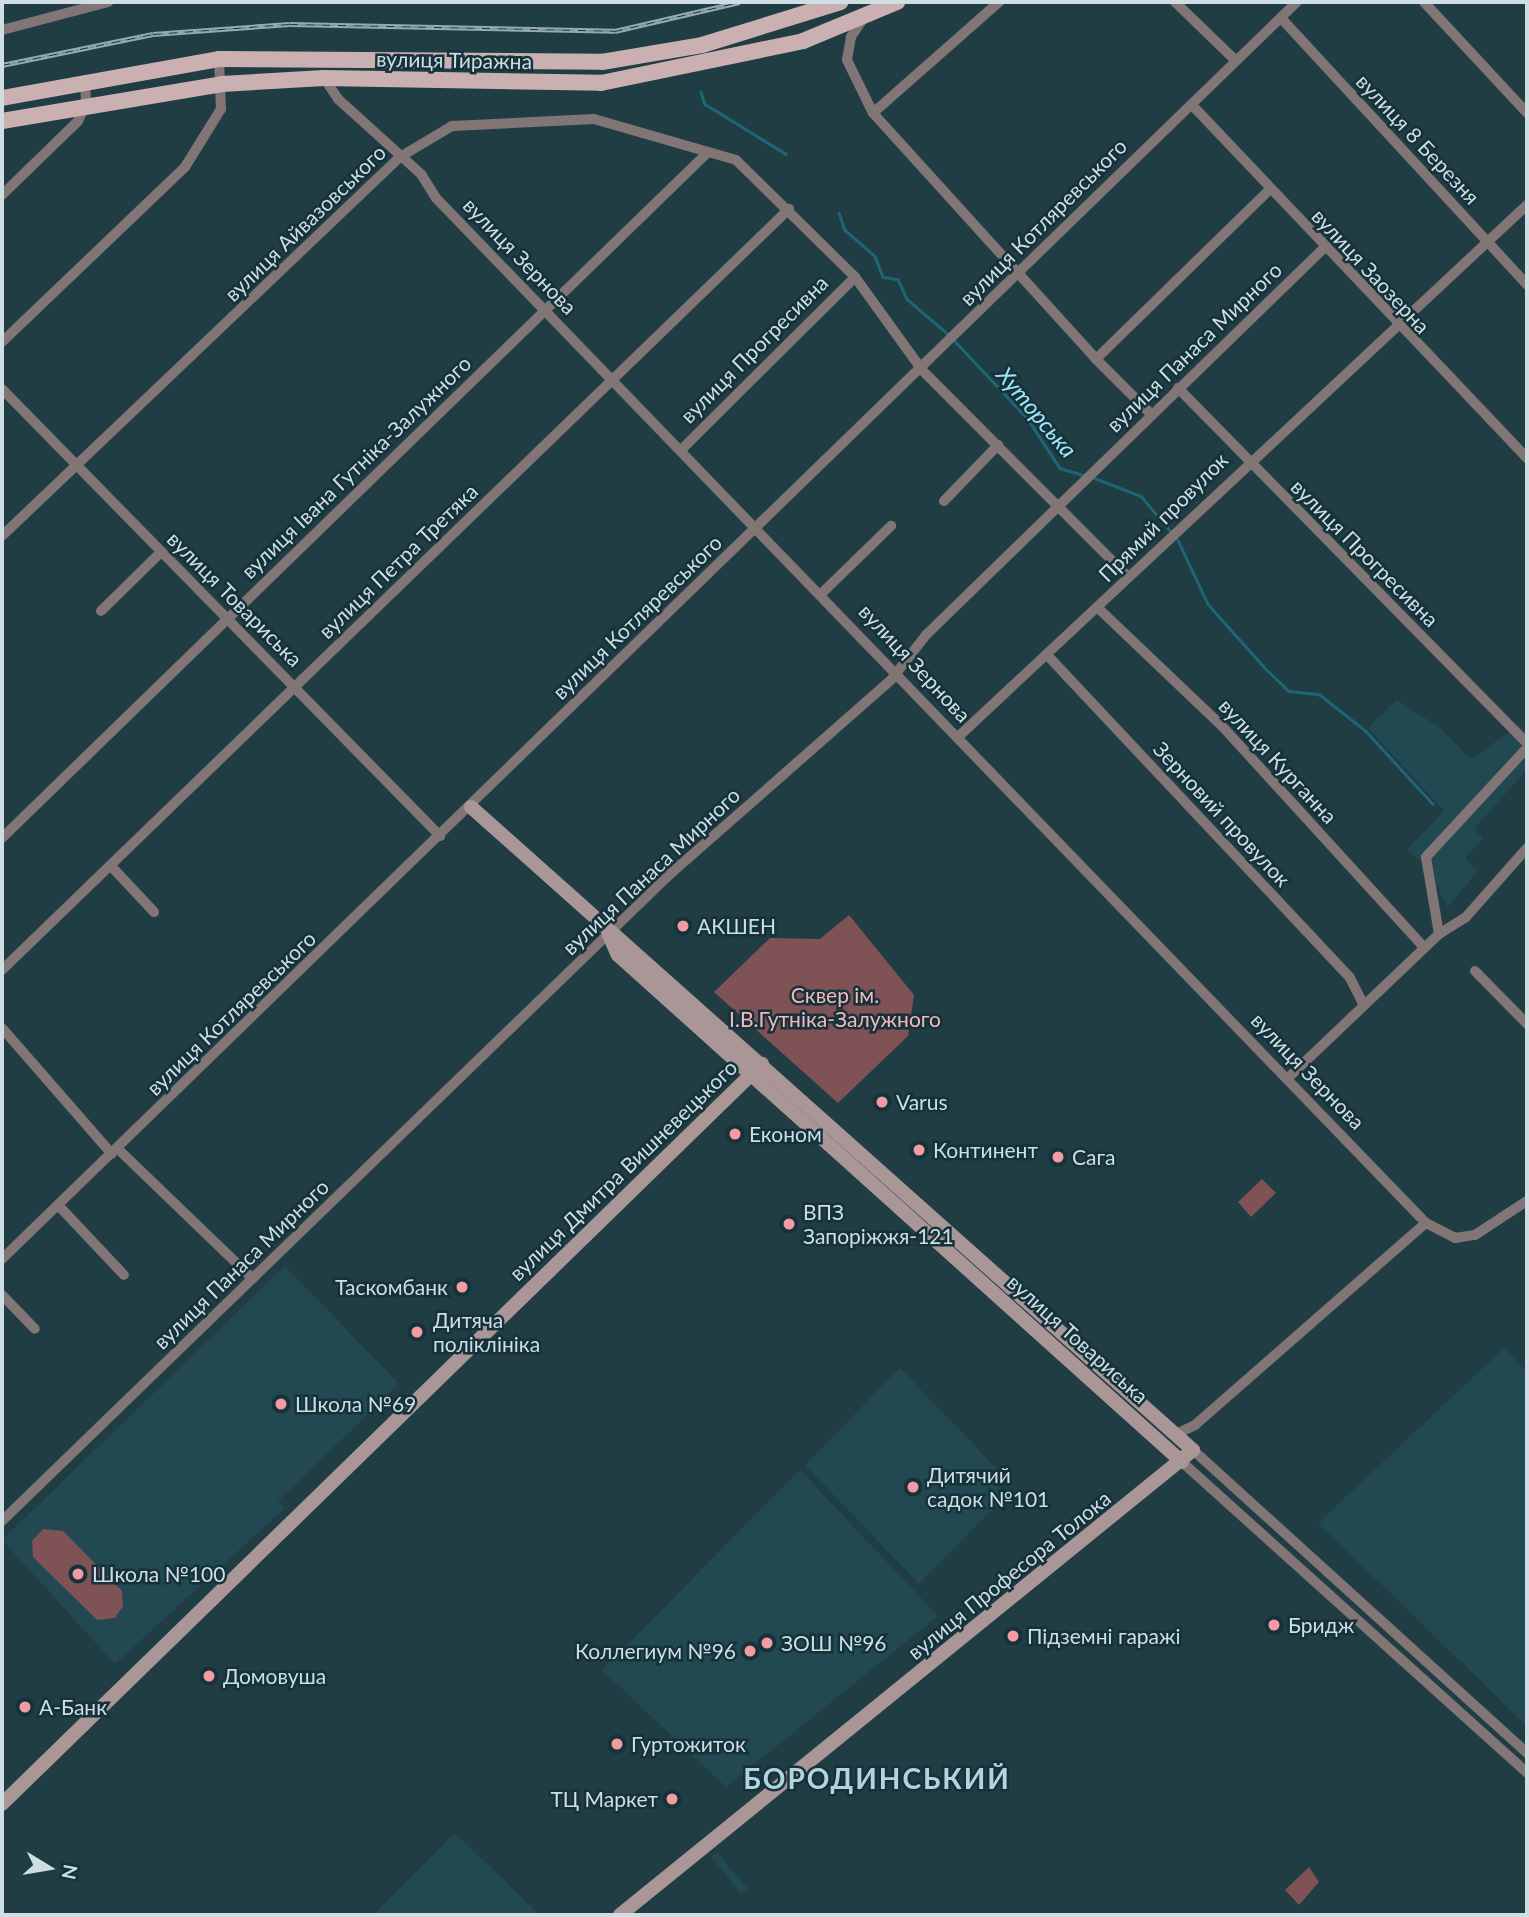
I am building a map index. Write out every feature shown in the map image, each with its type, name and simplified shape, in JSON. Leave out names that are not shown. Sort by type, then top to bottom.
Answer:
[{"type":"main road","name":"вулиця Тиражна","points":[[2,98],[85,80],[219,59],[601,62],[702,45],[841,2]]},
{"type":"main road","name":"вулиця Тиражна","points":[[2,121],[86,104],[222,84],[324,78],[601,83],[705,66],[863,18],[897,2]]},
{"type":"street","points":[[2,30],[108,2]]},
{"type":"street","points":[[873,113],[999,2]]},
{"type":"street","points":[[1175,2],[1236,60]]},
{"type":"street","name":"вулиця Котляревського","points":[[2,1259],[954,340],[1297,2]]},
{"type":"street","points":[[1424,2],[1527,113]]},
{"type":"street","points":[[863,18],[851,37],[847,60],[873,113],[1016,276],[1151,414]]},
{"type":"street","name":"вулиця 8 Березня","points":[[1281,18],[1527,285]]},
{"type":"street","points":[[2,342],[186,167],[217,119],[222,84],[219,59]]},
{"type":"street","name":"вулиця Зернова","points":[[324,78],[338,99],[400,157],[614,381],[898,670],[958,737],[1290,1076],[1426,1223],[1455,1238],[1494,1227],[1527,1201]]},
{"type":"street","points":[[2,195],[78,121],[86,104],[85,80]]},
{"type":"street","name":"вулиця Заозерна","points":[[1192,105],[1394,325],[1527,458]]},
{"type":"street","name":"вулиця Айвазовського","points":[[2,536],[400,157],[452,125],[580,119],[636,128],[706,153],[736,160],[855,276],[922,370],[1060,505],[1128,577]]},
{"type":"street","name":"вулиця Івана Гутніка-Залужного","points":[[2,838],[706,153]]},
{"type":"street","points":[[1096,359],[1269,190]]},
{"type":"street","name":"Прямий провулок","points":[[958,737],[1048,656],[1246,462],[1527,205]]},
{"type":"street","name":"вулиця Петра Третяка","points":[[2,970],[789,209]]},
{"type":"street","name":"вулиця Панаса Мирного","points":[[2,1521],[608,933],[898,670],[1151,414],[1324,248]]},
{"type":"street","name":"вулиця Прогресивна","points":[[681,450],[855,276]]},
{"type":"street","name":"вулиця Прогресивна","points":[[1178,388],[1246,462],[1527,746]]},
{"type":"street","name":"вулиця Товариська","points":[[2,389],[225,620],[440,836]]},
{"type":"street","points":[[944,501],[998,445]]},
{"type":"street","points":[[821,594],[891,526]]},
{"type":"street","points":[[102,611],[160,553]]},
{"type":"street","name":"вулиця Курганна","points":[[1098,608],[1222,726],[1424,947]]},
{"type":"street","name":"Зерновий провулок","points":[[1048,656],[1350,978],[1362,1002]]},
{"type":"street","points":[[1439,934],[1426,857],[1527,746]]},
{"type":"street","name":"вулиця Товариська","points":[[471,807],[608,933],[626,942],[788,1086],[1527,1753]]},
{"type":"street","points":[[1290,1076],[1362,1002],[1439,934],[1466,917],[1522,863],[1527,848]]},
{"type":"street","points":[[111,866],[154,912]]},
{"type":"street","name":"вулиця Товариська","points":[[608,933],[618,955],[735,1063],[777,1096],[1527,1773]]},
{"type":"street","points":[[1475,971],[1527,1024]]},
{"type":"street","points":[[2,1028],[115,1151],[253,1279]]},
{"type":"street","name":"вулиця Дмитра Вишневецького","points":[[2,1804],[762,1064]]},
{"type":"street","points":[[777,1096],[777,1085],[788,1086]]},
{"type":"street","points":[[58,1205],[124,1275]]},
{"type":"street","points":[[1176,1434],[1195,1425],[1426,1223]]},
{"type":"street","points":[[2,1295],[35,1329]]},
{"type":"street","name":"вулиця Професора Толока","points":[[620,1915],[1194,1450]]},
{"type":"street","points":[[1310,1577],[1320,1565]]},
{"type":"shaded area","points":[[1397,700],[1439,727],[1471,759],[1519,725],[1527,733],[1527,769],[1474,829],[1483,838],[1465,859],[1478,871],[1447,908],[1430,869],[1407,849],[1444,811],[1368,728]]},
{"type":"shaded area","points":[[285,1266],[399,1384],[278,1501],[285,1508],[115,1664],[2,1540]]},
{"type":"shaded area","points":[[1504,1348],[1527,1372],[1527,1726],[1318,1523]]},
{"type":"shaded area","name":"Дитячий садок №101","points":[[900,1368],[1000,1472],[999,1503],[919,1584],[805,1465]]},
{"type":"shaded area","name":"ЗОШ №96","points":[[800,1470],[938,1616],[726,1787],[602,1670]]},
{"type":"shaded area","points":[[455,1833],[540,1915],[373,1915]]},
{"type":"shaded area","points":[[717,1852],[748,1889],[741,1894],[711,1857]]},
{"type":"green space","name":"Сквер ім. І.В.Гутніка-Залужного","points":[[849,915],[914,995],[908,1036],[838,1103],[714,992],[770,938],[820,939]]},
{"type":"green space","points":[[1262,1179],[1276,1193],[1251,1217],[1238,1202]]},
{"type":"green space","name":"Школа №100","points":[[43,1529],[63,1531],[122,1591],[123,1606],[115,1618],[97,1620],[33,1557],[32,1541]]},
{"type":"green space","points":[[1309,1867],[1319,1882],[1299,1905],[1285,1890]]},
{"type":"waterway","name":"Хуторська","points":[[701,92],[705,104],[786,154]]},
{"type":"waterway","name":"Хуторська","points":[[839,213],[845,230],[875,256],[883,277],[898,279],[907,299],[948,334]]},
{"type":"waterway","name":"Хуторська","points":[[953,339],[1028,419],[1060,468],[1086,476]]},
{"type":"waterway","name":"Хуторська","points":[[1092,477],[1141,496],[1172,533]]},
{"type":"waterway","name":"Хуторська","points":[[1177,538],[1208,604],[1268,671],[1289,691],[1319,694],[1366,731],[1433,804]]},
{"type":"railway","points":[[2,65],[153,34],[290,24],[615,31],[740,2]]},
{"type":"place","name":"АКШЕН","points":[[683,926]]},
{"type":"place","name":"Varus","points":[[882,1102]]},
{"type":"place","name":"Економ","points":[[735,1134]]},
{"type":"place","name":"Континент","points":[[919,1150]]},
{"type":"place","name":"Сага","points":[[1058,1157]]},
{"type":"place","name":"ВПЗ Запоріжжя-121","points":[[789,1224]]},
{"type":"place","name":"Таскомбанк","points":[[462,1287]]},
{"type":"place","name":"Дитяча поліклініка","points":[[417,1332]]},
{"type":"place","name":"Школа №69","points":[[281,1404]]},
{"type":"place","name":"Дитячий садок №101","points":[[913,1487]]},
{"type":"place","name":"Школа №100","points":[[78,1574]]},
{"type":"place","name":"Бридж","points":[[1274,1625]]},
{"type":"place","name":"Підземні гаражі","points":[[1013,1636]]},
{"type":"place","name":"ЗОШ №96","points":[[767,1643]]},
{"type":"place","name":"Коллегиум №96","points":[[750,1651]]},
{"type":"place","name":"Домовуша","points":[[209,1676]]},
{"type":"place","name":"А-Банк","points":[[25,1707]]},
{"type":"place","name":"Гуртожиток","points":[[617,1744]]},
{"type":"place","name":"ТЦ Маркет","points":[[672,1799]]},
{"type":"district","name":"БОРОДИНСЬКИЙ","points":[[877,1778]]}]
